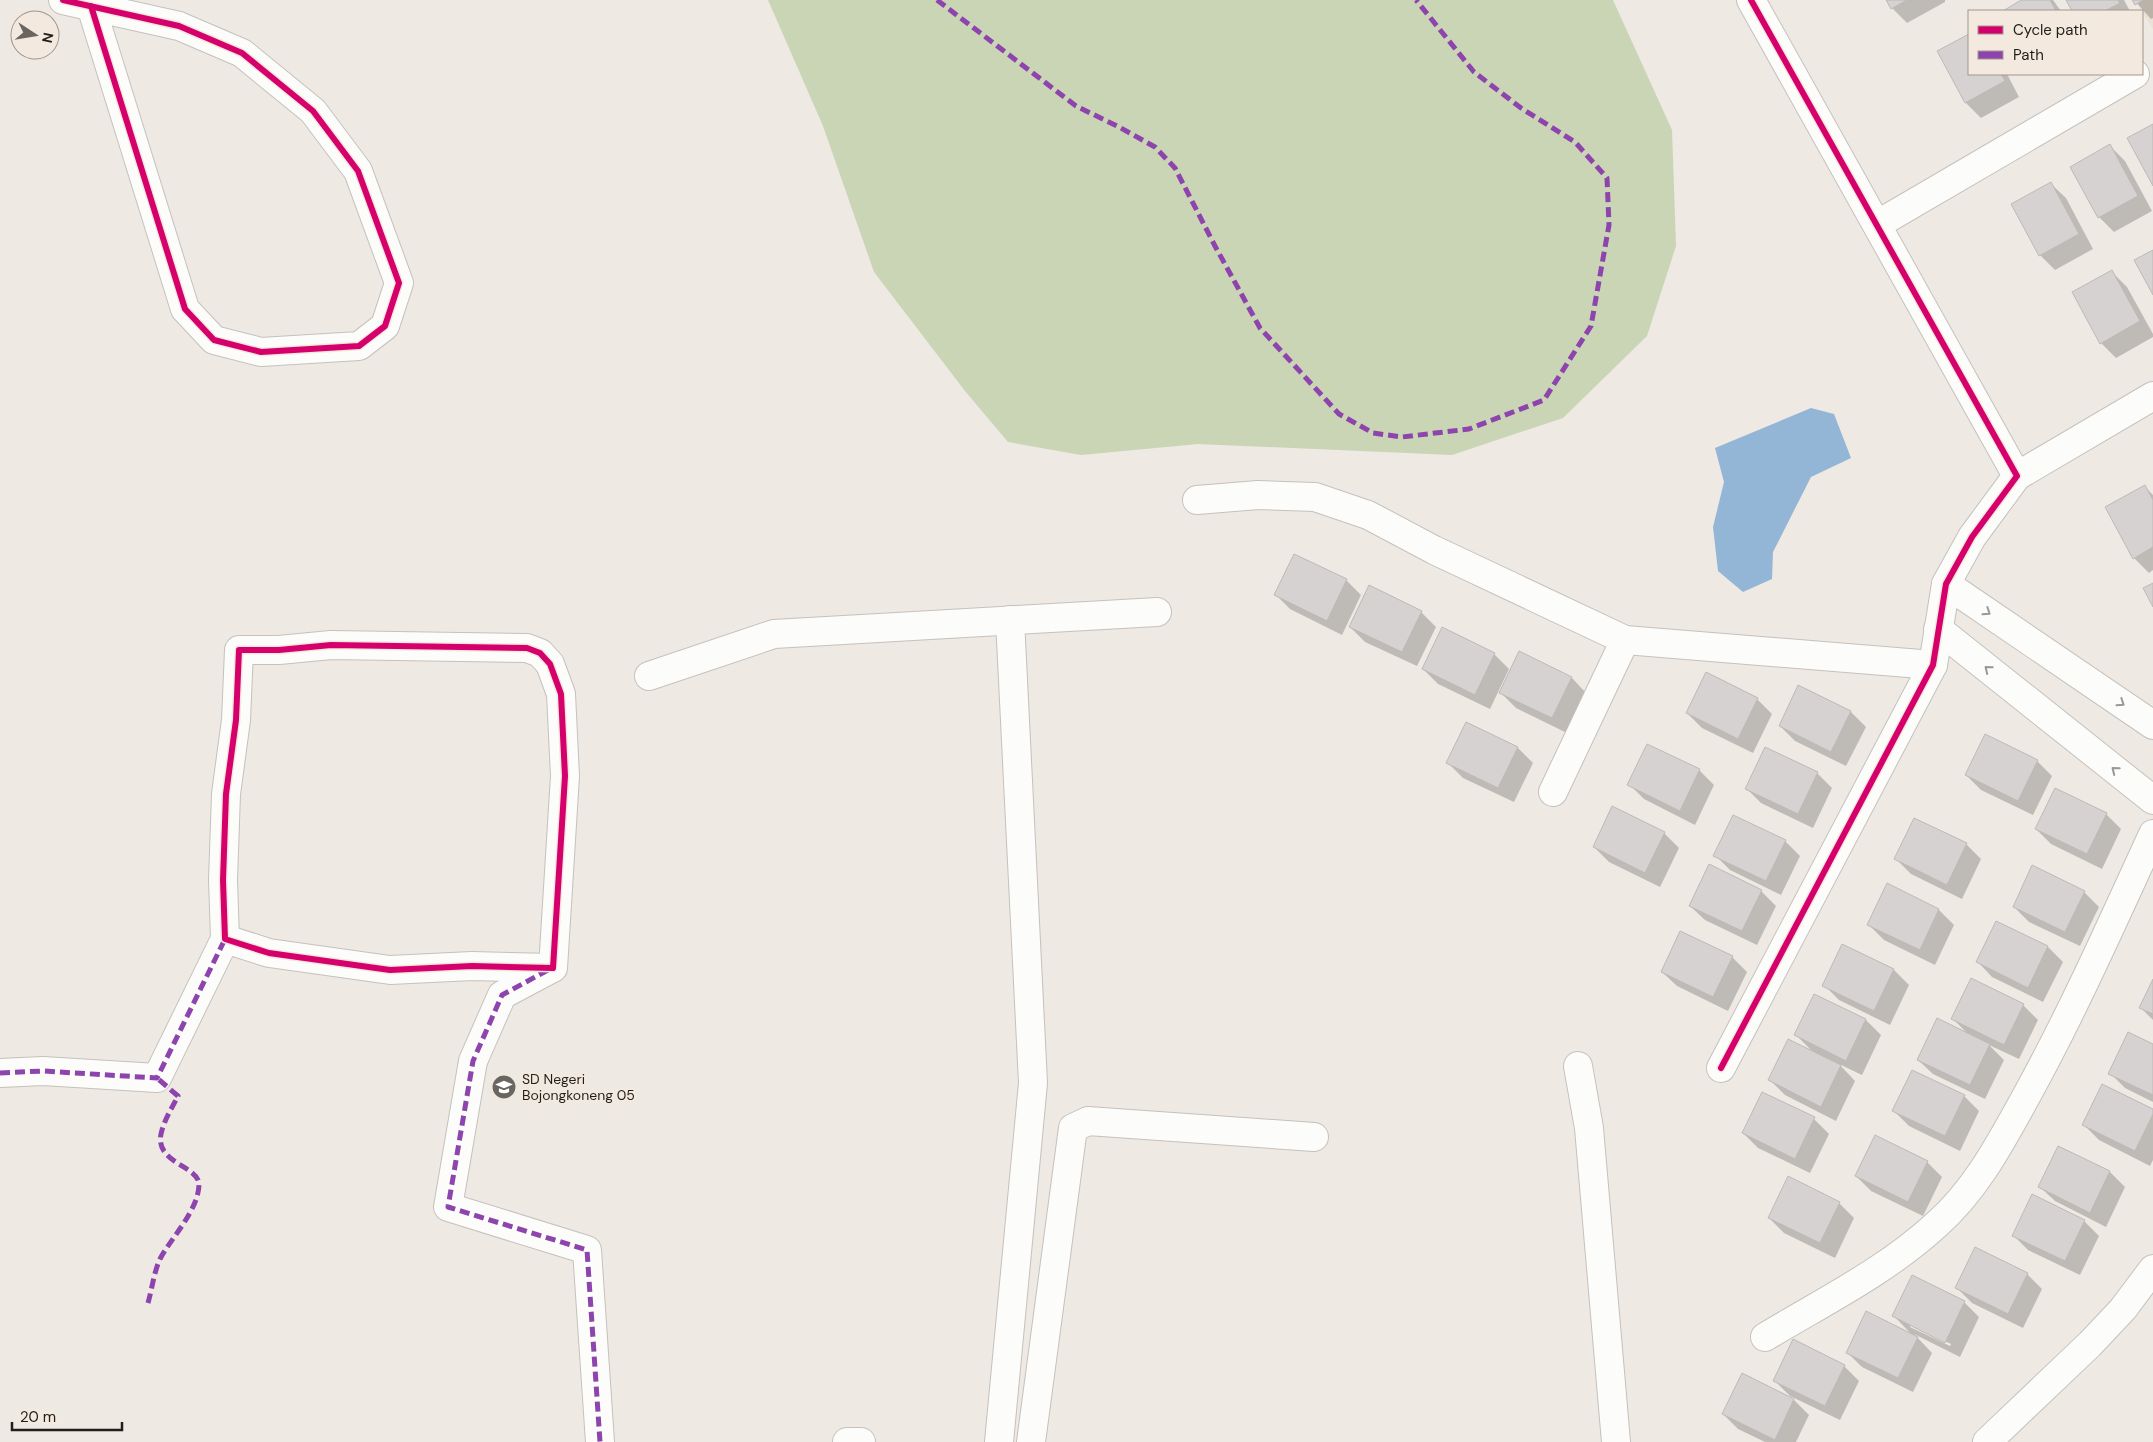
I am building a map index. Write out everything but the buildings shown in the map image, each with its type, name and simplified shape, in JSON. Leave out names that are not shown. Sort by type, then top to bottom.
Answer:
[{"type":"street","points":[[63,0],[91,6],[178,26],[242,53],[313,111],[358,171],[399,283],[385,326],[359,346],[261,352],[214,340],[185,309],[91,6]]},
{"type":"street","points":[[1751,0],[1878,224],[2017,476]]},
{"type":"street","points":[[1878,224],[2133,75]]},
{"type":"street","points":[[1721,1068],[1932,664],[1946,584],[1972,537],[2017,476],[2153,396]]},
{"type":"street","points":[[1197,500],[1258,495],[1314,497],[1368,516],[1434,550],[1625,640],[1932,664]]},
{"type":"street","points":[[1946,584],[2153,725]]},
{"type":"street","points":[[650,676],[774,634],[1156,612]]},
{"type":"street","points":[[999,1442],[1033,1083],[1010,620]]},
{"type":"street","points":[[1938,629],[2153,800]]},
{"type":"street","points":[[1553,792],[1625,640]]},
{"type":"street","points":[[0,1073],[43,1070],[157,1078],[225,939],[223,880],[226,794],[236,720],[239,650],[279,650],[331,644],[527,648],[540,653],[550,664],[561,694],[565,776],[553,968]]},
{"type":"street","points":[[1766,1337],[1884,1266],[1936,1225],[1972,1188],[2005,1134],[2047,1058],[2153,834]]},
{"type":"street","points":[[225,939],[269,954],[390,970],[472,966],[553,968]]},
{"type":"street","points":[[553,968],[502,995],[473,1061],[448,1207],[587,1250],[600,1442]]},
{"type":"street","points":[[1578,1066],[1589,1128],[1616,1442]]},
{"type":"street","points":[[1031,1442],[1073,1128],[1088,1121],[1314,1137]]},
{"type":"street","points":[[1987,1442],[2090,1344],[2123,1309],[2153,1269]]},
{"type":"street","points":[[847,1442],[861,1442]]},
{"type":"shaded area","points":[[2135,0],[2153,0],[2153,29],[2143,10]]},
{"type":"green space","points":[[768,0],[1613,0],[1672,130],[1676,246],[1647,336],[1563,418],[1452,455],[1198,444],[1081,455],[1008,442],[965,391],[874,272],[823,126]]},
{"type":"water","points":[[1811,408],[1834,414],[1851,458],[1811,477],[1773,552],[1772,579],[1743,592],[1718,571],[1713,527],[1724,482],[1715,448]]},
{"type":"marked path","points":[[937,0],[1076,106],[1155,147],[1175,168],[1260,328],[1339,414],[1373,433],[1402,437],[1469,429],[1544,400],[1591,326],[1609,225],[1607,178],[1575,142],[1521,108],[1474,72],[1416,0]]},
{"type":"marked path","points":[[0,1073],[43,1071],[157,1078],[225,939]]},
{"type":"marked path","points":[[548,970],[502,995],[473,1061],[448,1207],[587,1250],[600,1442]]},
{"type":"marked path","points":[[148,1303],[160,1259],[194,1205],[199,1185],[193,1173],[171,1158],[161,1144],[164,1124],[178,1096],[157,1078]]},
{"type":"cycle path","points":[[63,0],[179,26],[242,53],[313,111],[358,171],[399,283],[385,326],[359,346],[261,352],[214,340],[185,309],[91,6]]},
{"type":"cycle path","points":[[1721,1068],[1933,665],[1946,584],[1972,537],[2017,476],[1751,0]]},
{"type":"cycle path","points":[[331,645],[527,648],[540,653],[550,664],[561,694],[565,776],[553,968],[472,966],[390,970],[269,953],[225,939],[223,880],[226,794],[236,720],[239,650],[279,650],[331,645]]},
{"type":"place","name":"SD Negeri Bojongkoneng 05","points":[[504,1087]]}]
